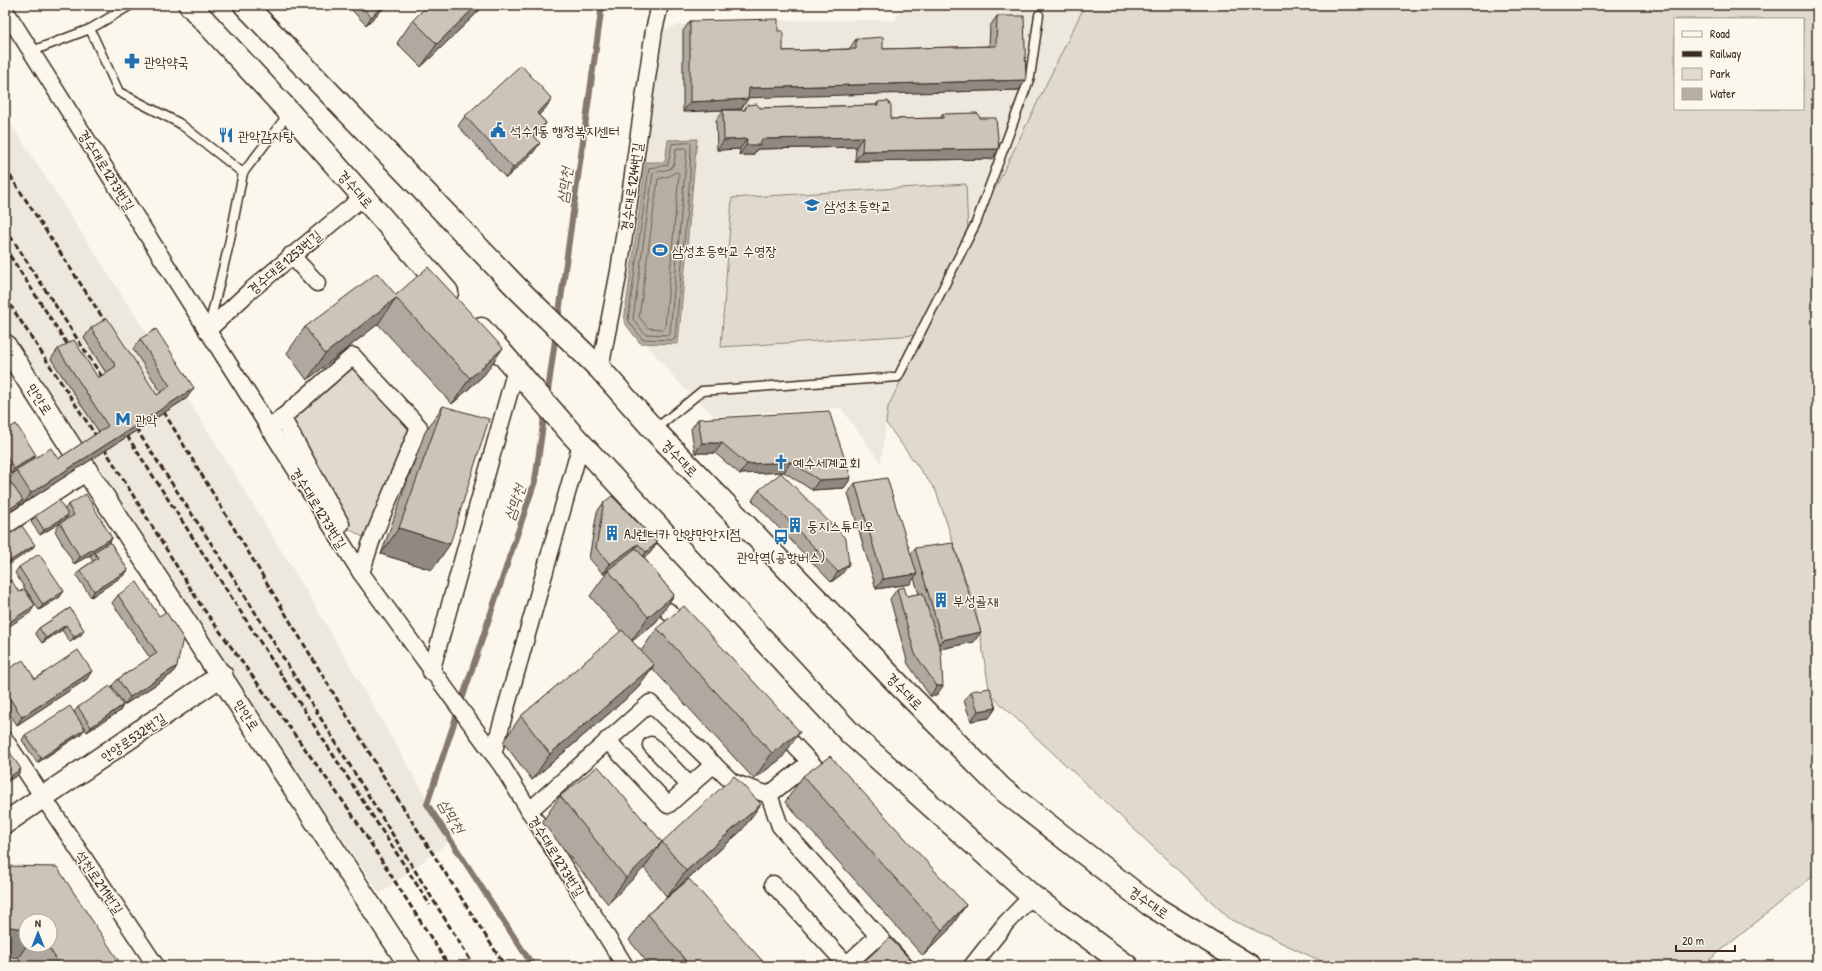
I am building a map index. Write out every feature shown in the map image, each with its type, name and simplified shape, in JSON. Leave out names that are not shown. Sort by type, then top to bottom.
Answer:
[{"type":"main road","name":"경수대로","points":[[190,5],[289,112],[576,438]]},
{"type":"main road","name":"경수대로","points":[[245,5],[519,290],[600,369],[654,430],[902,688],[1002,789],[1149,904],[1250,966]]},
{"type":"main road","points":[[576,438],[851,734],[1032,896],[1127,966]]},
{"type":"street","name":"경수대로1244번길","points":[[600,369],[619,271],[654,30],[660,5]]},
{"type":"street","name":"경수대로1273번길","points":[[5,10],[361,574],[490,751],[625,966]]},
{"type":"street","name":"경수대로1253번길","points":[[208,330],[291,255],[363,197]]},
{"type":"street","points":[[291,255],[317,283]]},
{"type":"street","name":"만안로","points":[[5,345],[410,966]]},
{"type":"street","points":[[269,429],[353,356],[419,427],[371,542],[361,574]]},
{"type":"street","points":[[434,676],[518,371]]},
{"type":"street","points":[[282,417],[341,524]]},
{"type":"street","points":[[490,751],[576,438]]},
{"type":"street","points":[[5,526],[82,463]]},
{"type":"street","points":[[668,611],[701,646]]},
{"type":"street","name":"안양로532번길","points":[[5,823],[222,676]]},
{"type":"street","points":[[529,811],[650,703],[732,782],[769,795]]},
{"type":"street","points":[[766,715],[843,796]]},
{"type":"street","points":[[5,740],[44,798]]},
{"type":"street","points":[[607,740],[668,805],[714,764]]},
{"type":"street","points":[[651,745],[690,786]]},
{"type":"street","points":[[769,795],[810,762]]},
{"type":"street","points":[[769,795],[780,826],[905,966]]},
{"type":"street","name":"석천로211번길","points":[[44,798],[156,966]]},
{"type":"street","points":[[773,884],[846,965],[878,936]]},
{"type":"street","points":[[972,966],[1006,923],[1032,896]]},
{"type":"lane","points":[[32,52],[90,29],[131,5]]},
{"type":"lane","points":[[654,430],[702,391],[898,377],[976,223],[1030,78],[1039,15]]},
{"type":"lane","points":[[90,29],[119,92],[179,123],[244,173]]},
{"type":"lane","points":[[208,330],[229,244],[244,173],[289,112]]},
{"type":"shaded area","name":"삼성초등학교","points":[[905,5],[1085,5],[888,407],[881,463],[841,408],[714,416],[682,386],[620,314],[661,31],[678,25],[789,20],[895,20]]},
{"type":"shaded area","points":[[5,115],[157,349],[307,592],[451,840],[380,894],[130,526],[5,326]]},
{"type":"green space","points":[[1085,5],[1817,5],[1817,873],[1702,966],[1332,966],[1230,919],[990,694],[976,611],[936,491],[886,423],[888,407]]},
{"type":"green space","points":[[966,184],[968,234],[917,335],[721,347],[732,198]]},
{"type":"green space","points":[[353,356],[419,427],[371,542],[341,524],[282,417]]},
{"type":"water","name":"삼성초등학교 수영장","points":[[697,139],[678,344],[640,343],[624,322],[646,162],[665,162],[668,140]]},
{"type":"building","points":[[360,5],[384,5],[371,17]]},
{"type":"building","points":[[428,5],[477,5],[437,44],[413,20]]},
{"type":"building","points":[[997,16],[1024,16],[1026,80],[749,88],[748,99],[690,102],[690,21],[778,19],[778,31],[783,31],[783,51],[856,49],[856,39],[883,37],[883,49],[996,46]]},
{"type":"building","name":"석수1동 행정복지센터","points":[[521,65],[552,99],[537,113],[546,123],[533,135],[540,143],[513,168],[465,116]]},
{"type":"building","name":"삼성초등학교","points":[[888,101],[891,106],[891,119],[943,118],[943,114],[977,113],[980,118],[996,118],[999,149],[862,151],[863,137],[762,139],[760,145],[746,145],[747,139],[724,140],[723,110],[745,110],[747,105],[757,104],[760,108],[878,105],[878,102]]},
{"type":"building","points":[[428,267],[503,348],[470,378],[396,298],[325,354],[305,327],[377,273],[396,295]]},
{"type":"building","points":[[107,318],[157,395],[170,386],[140,339],[156,329],[194,388],[31,493],[16,470],[51,448],[58,459],[108,426],[58,349],[74,340],[98,378],[116,366],[91,328]]},
{"type":"building","points":[[443,406],[489,419],[450,544],[399,528]]},
{"type":"building","name":"예수세계교회","points":[[829,411],[851,478],[819,480],[791,462],[747,464],[722,443],[702,443],[698,419]]},
{"type":"building","points":[[16,424],[36,455],[14,469],[5,454],[5,431]]},
{"type":"building","points":[[781,473],[846,539],[849,564],[838,572],[759,490]]},
{"type":"building","points":[[887,478],[917,574],[883,579],[855,483]]},
{"type":"building","points":[[11,483],[23,500],[5,512],[5,487]]},
{"type":"building","points":[[86,494],[112,538],[80,557],[60,523],[74,515],[68,505]]},
{"type":"building","name":"AJ렌터카 안양만안지점","points":[[612,496],[657,543],[646,552],[638,544],[610,564],[596,548],[604,502]]},
{"type":"building","points":[[59,500],[68,515],[44,530],[35,516]]},
{"type":"building","points":[[22,526],[35,545],[5,564],[5,537]]},
{"type":"building","points":[[110,542],[128,570],[94,591],[80,570],[98,558],[94,552]]},
{"type":"building","name":"부성골재","points":[[953,543],[981,632],[942,640],[915,548]]},
{"type":"building","points":[[636,548],[674,595],[648,617],[608,570]]},
{"type":"building","points":[[39,554],[64,591],[43,605],[19,567]]},
{"type":"building","points":[[11,580],[19,592],[24,589],[35,605],[5,625],[5,584]]},
{"type":"building","points":[[137,582],[159,616],[166,612],[183,638],[177,666],[130,697],[118,679],[157,653],[118,595]]},
{"type":"building","points":[[904,587],[907,596],[923,593],[941,652],[943,686],[937,686],[915,654],[897,589]]},
{"type":"building","points":[[684,606],[800,732],[772,753],[657,628]]},
{"type":"building","points":[[70,608],[84,630],[74,637],[66,625],[46,638],[39,628]]},
{"type":"building","points":[[622,630],[654,665],[550,754],[521,716]]},
{"type":"building","points":[[78,650],[92,671],[22,717],[5,691],[5,671],[23,660],[35,679]]},
{"type":"building","points":[[110,686],[123,705],[91,727],[78,707]]},
{"type":"building","points":[[990,688],[996,708],[978,711],[971,691]]},
{"type":"building","points":[[70,706],[85,729],[41,758],[25,735]]},
{"type":"building","points":[[5,743],[9,749],[5,751]]},
{"type":"building","points":[[9,751],[21,769],[5,780],[5,753]]},
{"type":"building","points":[[830,756],[966,905],[942,930],[803,776]]},
{"type":"building","points":[[598,766],[662,842],[626,878],[560,796]]},
{"type":"building","points":[[734,776],[761,804],[686,871],[662,842]]},
{"type":"building","points":[[5,866],[57,867],[122,966],[61,966],[52,953],[58,953],[58,913],[18,913],[18,928],[10,927],[5,930]]},
{"type":"building","points":[[689,879],[767,966],[690,966],[648,914]]},
{"type":"building","points":[[890,938],[916,966],[859,966]]},
{"type":"waterway","name":"삼막천","points":[[558,320],[602,5]]},
{"type":"waterway","name":"삼막천","points":[[547,398],[556,333]]},
{"type":"waterway","name":"삼막천","points":[[533,966],[427,804],[535,481],[545,411]]},
{"type":"railway","points":[[5,168],[110,329]]},
{"type":"railway","points":[[5,228],[108,386]]},
{"type":"railway","points":[[5,248],[73,353]]},
{"type":"railway","points":[[5,297],[104,448],[200,604],[350,811],[449,966]]},
{"type":"railway","points":[[159,404],[390,787],[505,966]]},
{"type":"railway","points":[[131,421],[237,583],[474,966]]},
{"type":"railway","points":[[122,428],[430,905]]},
{"type":"place","name":"관악약국","points":[[132,61]]},
{"type":"place","name":"석수1동 행정복지센터","points":[[498,130]]},
{"type":"place","name":"관악감자탕","points":[[226,135]]},
{"type":"place","name":"삼성초등학교","points":[[812,205]]},
{"type":"place","name":"삼성초등학교 수영장","points":[[660,250]]},
{"type":"place","name":"관악","points":[[123,419]]},
{"type":"place","name":"예수세계교회","points":[[781,462]]},
{"type":"place","name":"둥지스튜디오","points":[[795,525]]},
{"type":"place","name":"AJ렌터카 안양만안지점","points":[[612,533]]},
{"type":"place","name":"관악역(공항버스)","points":[[781,537]]},
{"type":"place","name":"부성골재","points":[[941,600]]}]
